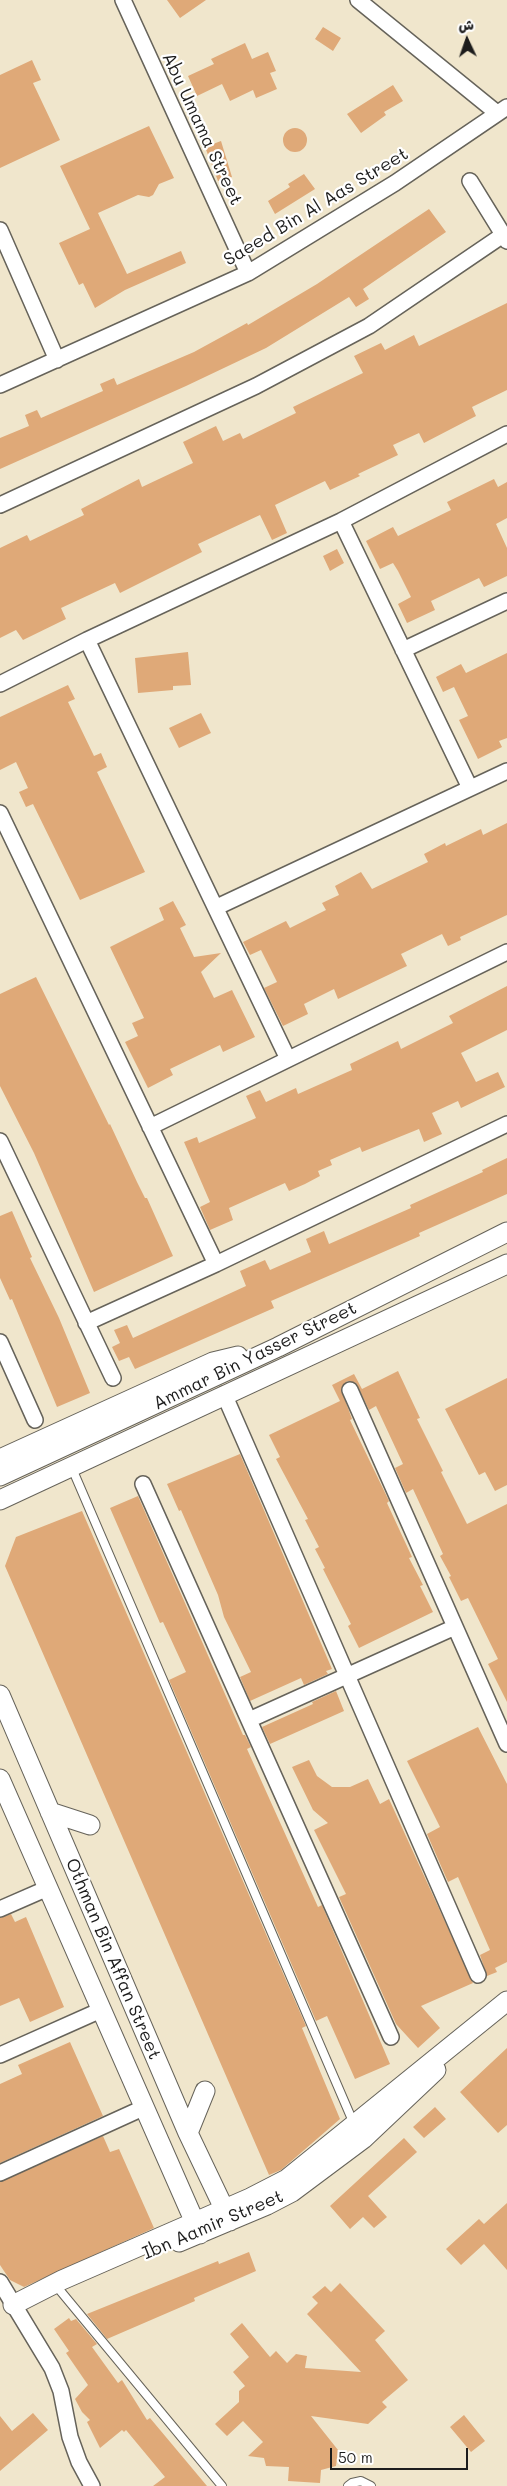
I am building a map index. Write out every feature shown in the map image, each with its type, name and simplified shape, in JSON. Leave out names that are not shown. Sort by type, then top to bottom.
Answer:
[{"type":"street","name":"Abu Umama Street","points":[[123,0],[248,273]]},
{"type":"street","points":[[358,0],[502,110]]},
{"type":"street","name":"Saeed Bin Al Aas Street","points":[[0,385],[248,273],[395,183],[502,110]]},
{"type":"street","points":[[0,505],[256,386],[369,326],[505,238],[470,181]]},
{"type":"street","points":[[0,230],[57,360]]},
{"type":"street","points":[[0,684],[87,640],[341,521],[507,434]]},
{"type":"street","points":[[341,521],[470,788]]},
{"type":"street","points":[[403,650],[507,601]]},
{"type":"street","points":[[87,640],[217,907],[288,1060]]},
{"type":"street","points":[[217,907],[507,770]]},
{"type":"street","points":[[0,814],[216,1264]]},
{"type":"street","points":[[150,1127],[507,952]]},
{"type":"street","points":[[86,1323],[216,1264],[507,1124]]},
{"type":"street","points":[[0,1141],[113,1378]]},
{"type":"street","name":"Ammar Bin Yasser Street","points":[[0,1476],[278,1347],[507,1232]]},
{"type":"street","name":"Ammar Bin Yasser Street","points":[[0,1500],[224,1394],[507,1264]]},
{"type":"street","points":[[0,1342],[35,1420]]},
{"type":"street","points":[[0,1459],[213,1362],[278,1347]]},
{"type":"street","points":[[350,1390],[507,1744]]},
{"type":"street","points":[[224,1394],[478,1975]]},
{"type":"street","points":[[143,1484],[391,2037]]},
{"type":"street","points":[[249,1720],[348,1677],[455,1627]]},
{"type":"street","name":"Othman Bin Affan Street","points":[[0,1695],[188,2133],[227,2215]]},
{"type":"street","name":"Othman Bin Affan Street","points":[[0,1779],[197,2228]]},
{"type":"street","points":[[50,1812],[90,1825]]},
{"type":"street","points":[[0,1909],[48,1888]]},
{"type":"street","name":"Ibn Aamir Street","points":[[6,2308],[58,2288],[227,2215],[292,2192],[359,2132],[416,2073],[478,2026],[507,2001]]},
{"type":"street","points":[[0,2055],[101,2010]]},
{"type":"street","points":[[188,2133],[205,2091]]},
{"type":"street","points":[[0,2173],[143,2108]]},
{"type":"street","name":"Ibn Aamir Street","points":[[6,2308],[62,2280],[197,2228]]},
{"type":"street","points":[[0,2282],[6,2308],[52,2368],[61,2391],[70,2437],[79,2462],[91,2486]]},
{"type":"lane","points":[[71,1466],[359,2132]]},
{"type":"lane","points":[[58,2288],[222,2486]]},
{"type":"lane","points":[[348,2486],[352,2482],[361,2482],[371,2486]]},
{"type":"building","points":[[167,0],[206,0],[180,18]]},
{"type":"building","points":[[323,27],[341,38],[333,51],[315,39]]},
{"type":"building","points":[[245,43],[252,59],[268,52],[276,71],[270,73],[277,89],[256,98],[253,90],[230,101],[222,84],[197,96],[188,76],[214,64],[211,59]]},
{"type":"building","points":[[32,60],[41,80],[33,83],[60,140],[0,168],[0,75]]},
{"type":"building","points":[[393,85],[403,101],[384,112],[386,115],[361,133],[347,114]]},
{"type":"building","points":[[149,126],[174,178],[159,184],[153,195],[149,197],[138,195],[98,213],[127,274],[181,251],[186,263],[125,290],[95,308],[83,283],[79,285],[59,243],[90,229],[60,166]]},
{"type":"building","points":[[295,128],[304,131],[307,140],[304,149],[295,152],[286,149],[283,140],[286,131]]},
{"type":"building","points":[[221,141],[232,177],[218,181],[205,147]]},
{"type":"building","points":[[304,174],[315,189],[275,214],[268,201],[290,187],[288,184]]},
{"type":"building","points":[[429,209],[446,232],[363,289],[369,299],[356,307],[349,297],[266,348],[0,469],[0,438],[29,426],[25,415],[37,410],[41,418],[103,391],[100,384],[114,378],[117,385],[194,352],[247,323],[248,325],[317,284]]},
{"type":"building","points":[[507,303],[507,390],[472,407],[476,416],[424,443],[419,433],[393,445],[398,455],[330,490],[325,481],[275,505],[287,533],[272,540],[260,515],[198,544],[202,552],[120,593],[115,583],[61,608],[66,619],[23,640],[16,630],[0,638],[0,548],[27,535],[30,541],[84,515],[81,509],[139,479],[142,487],[193,463],[183,442],[216,426],[223,441],[240,433],[243,439],[296,413],[293,407],[363,373],[354,356],[381,343],[385,350],[414,335],[419,346]]},
{"type":"building","points":[[494,479],[498,487],[507,482],[507,518],[496,524],[507,548],[507,576],[484,587],[479,578],[431,601],[435,610],[407,623],[398,604],[411,597],[398,571],[393,563],[380,569],[366,541],[393,527],[398,536],[451,510],[447,502]]},
{"type":"building","points":[[337,549],[344,563],[330,571],[323,556]]},
{"type":"building","points":[[188,652],[191,685],[173,686],[173,690],[138,693],[135,658]]},
{"type":"building","points":[[507,653],[507,738],[499,741],[502,747],[478,759],[459,720],[468,716],[454,687],[443,692],[436,677],[461,664],[466,673]]},
{"type":"building","points":[[68,685],[75,699],[68,702],[94,756],[101,753],[107,767],[97,772],[145,872],[80,900],[33,804],[26,807],[19,792],[28,788],[16,762],[0,770],[0,717]]},
{"type":"building","points":[[201,713],[211,733],[179,748],[169,728]]},
{"type":"building","points":[[507,823],[507,915],[460,937],[461,940],[448,946],[442,934],[401,954],[407,966],[338,999],[334,989],[304,1004],[308,1014],[283,1026],[264,988],[277,982],[261,950],[250,955],[243,942],[286,921],[290,928],[326,910],[322,903],[339,895],[335,886],[361,872],[372,889],[428,862],[424,854],[445,843],[446,846],[481,829],[483,835]]},
{"type":"building","points":[[173,901],[186,925],[180,928],[194,957],[221,953],[201,972],[214,998],[232,990],[255,1037],[223,1052],[220,1045],[170,1069],[173,1075],[148,1088],[125,1042],[138,1036],[132,1023],[144,1018],[110,947],[164,920],[159,908]]},
{"type":"building","points":[[36,977],[145,1198],[147,1198],[173,1256],[94,1292],[34,1153],[0,1086],[0,994]]},
{"type":"building","points":[[507,986],[507,1030],[461,1053],[476,1082],[498,1072],[505,1087],[461,1108],[458,1101],[432,1113],[442,1134],[424,1142],[419,1129],[362,1152],[360,1147],[330,1160],[332,1165],[318,1171],[320,1176],[305,1184],[289,1191],[285,1183],[229,1208],[233,1220],[210,1230],[200,1207],[210,1202],[184,1142],[197,1137],[199,1143],[256,1118],[246,1096],[260,1090],[266,1102],[296,1088],[298,1094],[352,1070],[350,1064],[398,1041],[401,1049],[453,1023],[449,1016]]},
{"type":"building","points":[[507,1158],[507,1194],[419,1233],[420,1236],[271,1301],[274,1308],[135,1369],[129,1357],[119,1361],[112,1347],[120,1343],[114,1330],[127,1325],[133,1338],[246,1286],[240,1271],[265,1260],[270,1270],[311,1252],[306,1239],[324,1231],[329,1244],[411,1208],[410,1205],[483,1172],[482,1170]]},
{"type":"building","points":[[12,1211],[32,1257],[30,1258],[59,1318],[90,1393],[57,1407],[12,1299],[10,1300],[0,1278],[0,1216]]},
{"type":"building","points":[[398,1371],[420,1418],[417,1419],[467,1524],[507,1504],[507,1702],[488,1664],[498,1659],[468,1598],[461,1601],[449,1577],[451,1576],[440,1556],[443,1554],[413,1489],[406,1493],[395,1468],[403,1464],[376,1406],[369,1410],[356,1383],[347,1381],[341,1389],[352,1419],[350,1420],[389,1501],[387,1503],[412,1557],[409,1558],[423,1585],[420,1586],[433,1612],[359,1648],[348,1626],[351,1624],[315,1549],[319,1547],[305,1520],[308,1519],[276,1459],[280,1457],[269,1435],[340,1401],[332,1385],[354,1374],[362,1389]]},
{"type":"building","points":[[507,1378],[507,1485],[495,1491],[485,1472],[479,1475],[445,1409]]},
{"type":"building","points":[[240,1454],[332,1669],[326,1671],[328,1674],[304,1685],[301,1678],[250,1701],[240,1677],[251,1672],[224,1617],[218,1595],[181,1510],[179,1511],[167,1484]]},
{"type":"building","points":[[138,1496],[243,1735],[245,1735],[251,1747],[247,1749],[318,1907],[322,1905],[390,2064],[355,2079],[327,2016],[316,2021],[169,1680],[186,1672],[163,1622],[160,1623],[110,1508]]},
{"type":"building","points":[[82,1511],[306,2026],[302,2028],[340,2119],[281,2170],[269,2175],[5,1566],[16,1537]]},
{"type":"building","points":[[336,1691],[344,1711],[270,1744],[262,1727],[313,1704],[312,1702]]},
{"type":"building","points":[[478,1727],[507,1784],[507,1962],[495,1968],[497,1972],[487,1976],[480,1955],[490,1950],[458,1877],[448,1882],[427,1834],[440,1827],[407,1761]]},
{"type":"building","points":[[309,1760],[317,1776],[332,1787],[350,1787],[368,1779],[380,1804],[389,1799],[473,1983],[421,2006],[440,2028],[418,2048],[396,2024],[339,1897],[346,1894],[314,1830],[328,1823],[313,1810],[292,1767]]},
{"type":"building","points":[[11,1914],[15,1922],[26,1917],[64,2007],[30,2022],[19,1998],[0,2006],[0,1918]]},
{"type":"building","points":[[70,2042],[103,2116],[0,2163],[0,2084],[22,2074],[18,2065]]},
{"type":"building","points":[[507,2048],[507,2125],[498,2133],[460,2092]]},
{"type":"building","points":[[435,2107],[446,2119],[424,2138],[413,2127]]},
{"type":"building","points":[[103,2136],[110,2152],[119,2149],[154,2228],[24,2287],[10,2280],[0,2265],[0,2182]]},
{"type":"building","points":[[404,2138],[417,2152],[368,2196],[387,2217],[374,2228],[363,2217],[350,2229],[330,2206]]},
{"type":"building","points":[[507,2203],[507,2270],[484,2244],[461,2265],[446,2249],[479,2219],[484,2224]]},
{"type":"building","points":[[249,2252],[256,2271],[194,2298],[195,2301],[107,2339],[87,2314],[218,2261],[219,2264]]},
{"type":"building","points":[[340,2283],[385,2331],[375,2340],[408,2380],[382,2402],[387,2407],[368,2424],[311,2416],[338,2450],[336,2466],[321,2470],[320,2483],[288,2481],[289,2467],[266,2466],[264,2458],[248,2456],[263,2442],[243,2421],[227,2436],[215,2424],[239,2402],[239,2391],[245,2386],[233,2372],[249,2357],[230,2334],[242,2323],[270,2357],[276,2351],[287,2363],[296,2354],[307,2356],[305,2368],[361,2372],[307,2314],[318,2303],[312,2297],[325,2286],[331,2292]]},
{"type":"building","points":[[69,2318],[71,2321],[76,2319],[97,2344],[92,2347],[118,2383],[122,2380],[147,2420],[150,2418],[207,2486],[153,2486],[165,2477],[126,2430],[124,2432],[122,2430],[100,2448],[87,2422],[90,2420],[82,2412],[75,2399],[88,2385],[66,2353],[69,2351],[54,2329]]},
{"type":"building","points":[[33,2413],[48,2430],[0,2471],[0,2416],[12,2431]]},
{"type":"building","points":[[464,2415],[485,2441],[471,2452],[450,2427]]}]
